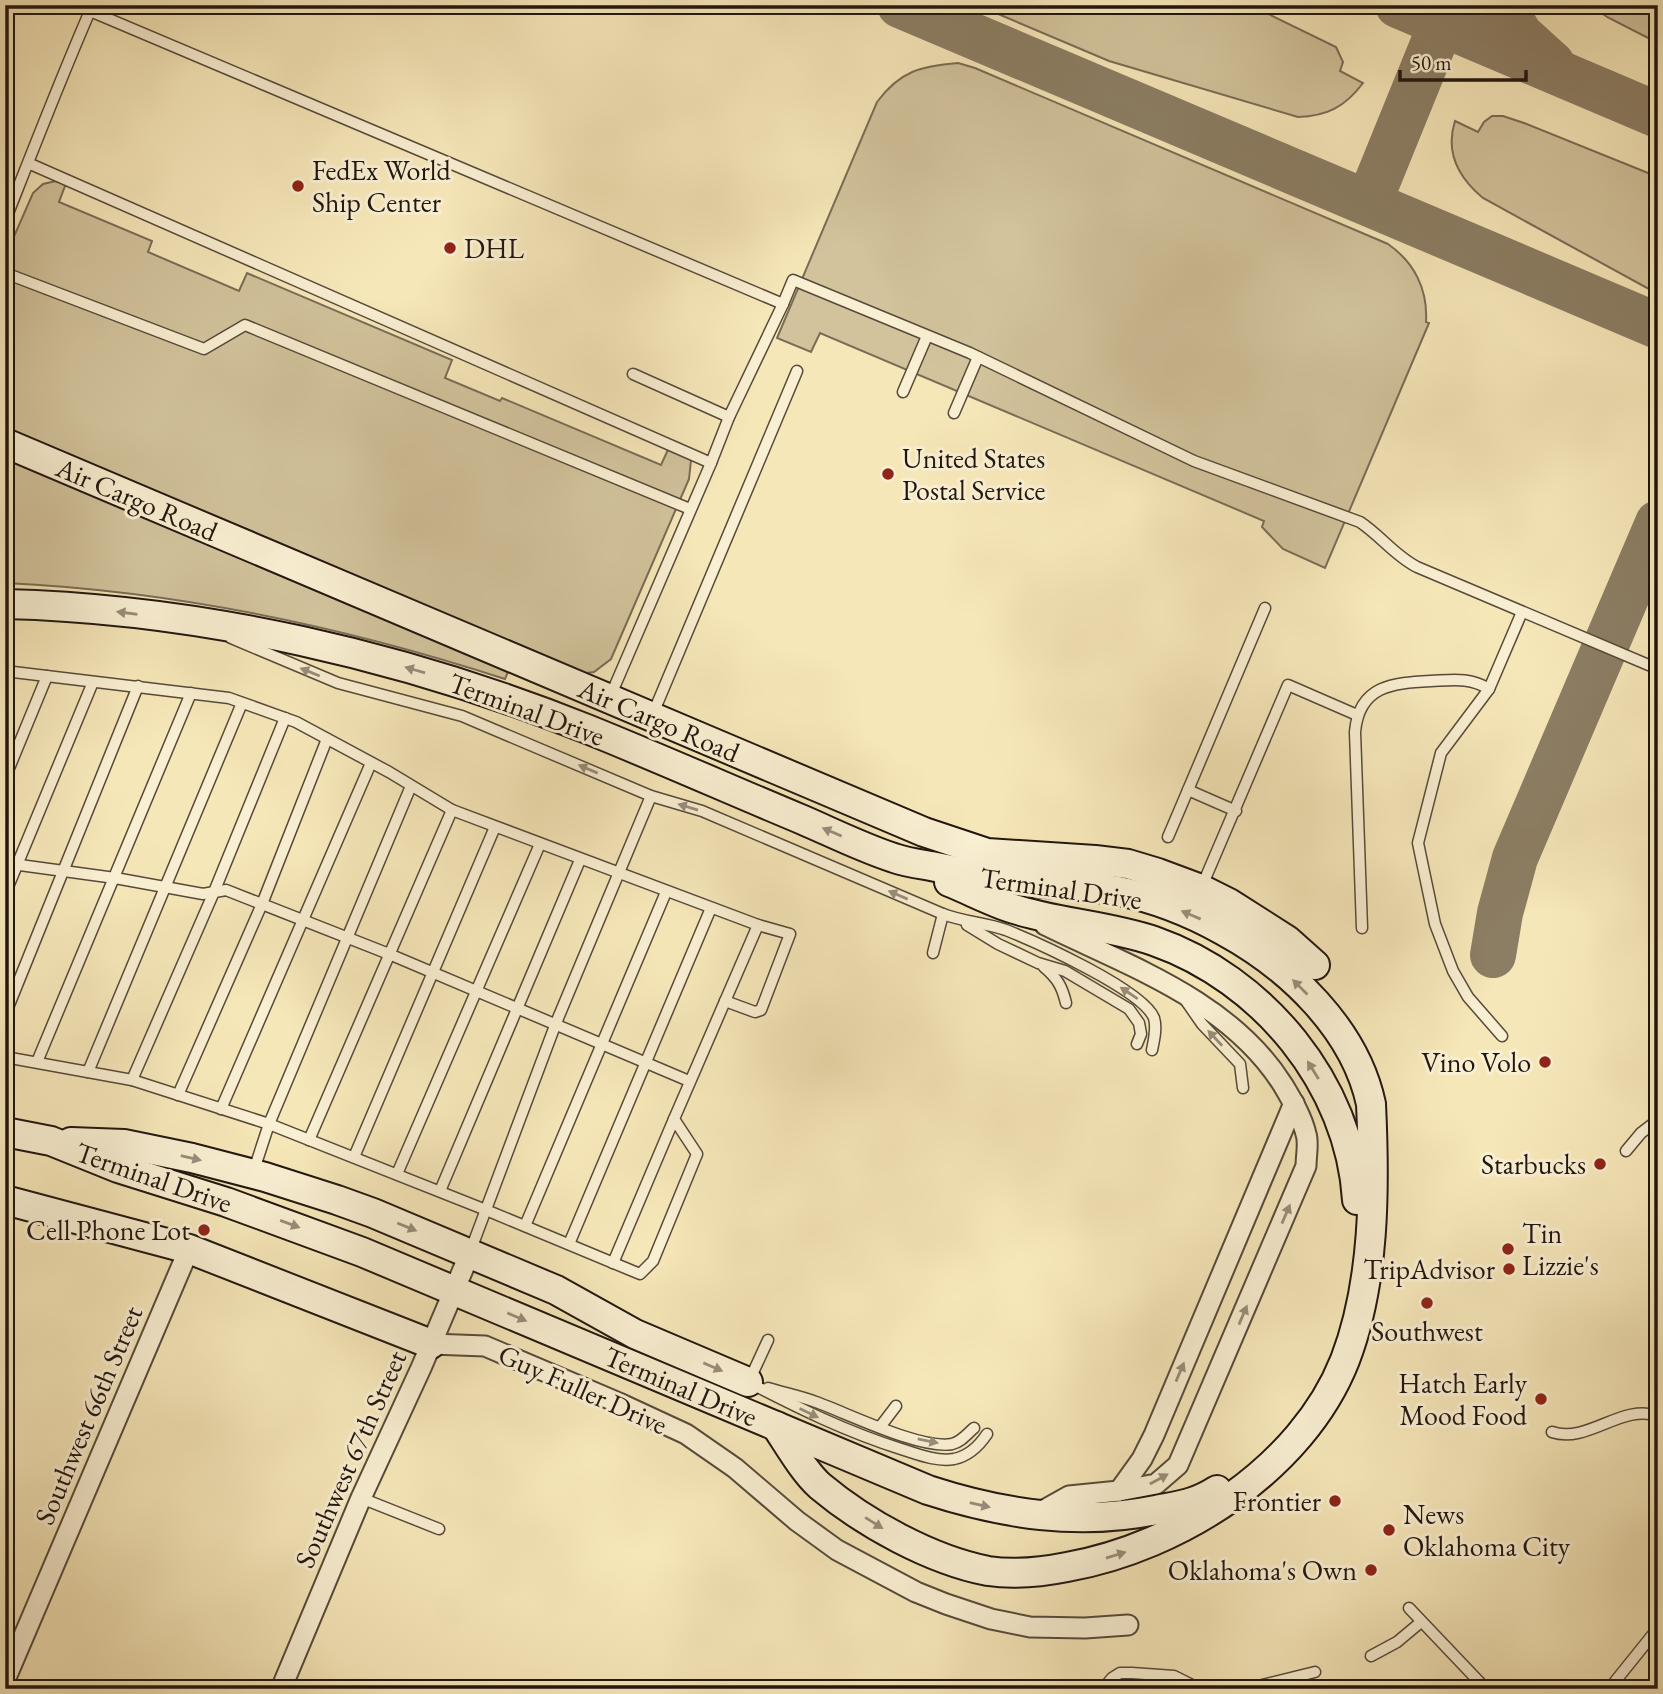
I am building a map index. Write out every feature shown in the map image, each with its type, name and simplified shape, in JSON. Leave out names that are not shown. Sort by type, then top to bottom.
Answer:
[{"type":"main road","name":"Air Cargo Road","points":[[5,443],[955,844],[987,853],[1128,864],[1201,889],[1229,903],[1287,940],[1315,965]]},
{"type":"main road","name":"Terminal Drive","points":[[5,604],[108,611],[195,622],[319,646],[468,686],[586,729],[895,859],[972,875],[1118,891],[1192,915],[1251,947],[1299,985],[1327,1016],[1358,1062],[1367,1083],[1372,1118],[1369,1249],[1363,1306],[1344,1362],[1313,1416],[1277,1459],[1252,1481],[1204,1515],[1154,1542],[1089,1563],[1050,1570],[990,1571],[954,1562],[913,1544],[848,1506],[818,1484],[776,1426],[454,1290],[294,1226],[118,1168],[51,1141],[5,1132]]},
{"type":"main road","points":[[776,1426],[928,1490],[971,1504],[1033,1516],[1111,1517],[1199,1502],[1261,1463],[1301,1421],[1333,1377],[1351,1322],[1360,1247],[1356,1176],[1345,1130],[1314,1069],[1266,1010],[1213,970],[1154,942],[1010,908],[895,859]]},
{"type":"main road","points":[[51,1141],[124,1144],[192,1158],[253,1173],[373,1213],[556,1290],[635,1334],[748,1382]]},
{"type":"main road","name":"Guy Fuller Drive","points":[[5,1200],[189,1249],[431,1344]]},
{"type":"main road","points":[[667,1380],[678,1352]]},
{"type":"street","points":[[1010,908],[1201,1002],[1255,1048],[1294,1103],[1307,1135],[1306,1166],[1178,1465],[1156,1484],[1069,1496],[1033,1516]]},
{"type":"street","points":[[1119,1491],[1142,1459],[1154,1435],[1294,1103]]},
{"type":"street","name":"Southwest 66th Street","points":[[5,1680],[189,1249]]},
{"type":"street","name":"Southwest 67th Street","points":[[281,1689],[470,1252]]},
{"type":"street","name":"Guy Fuller Drive","points":[[431,1344],[485,1346],[686,1434],[719,1455],[797,1521],[837,1550],[906,1587],[946,1604],[991,1619],[1030,1627],[1085,1628],[1128,1625]]},
{"type":"lane","points":[[5,220],[90,11],[783,304]]},
{"type":"lane","points":[[28,163],[710,463]]},
{"type":"lane","points":[[5,273],[204,349],[245,325],[690,509]]},
{"type":"lane","points":[[610,698],[729,417],[793,280],[978,357],[1194,461],[1360,522],[1379,535],[1406,562],[1658,669]]},
{"type":"lane","points":[[903,392],[927,336]]},
{"type":"lane","points":[[954,413],[978,357]]},
{"type":"lane","points":[[652,716],[797,371]]},
{"type":"lane","points":[[633,374],[729,417]]},
{"type":"lane","points":[[1168,837],[1265,608]]},
{"type":"lane","points":[[1502,1036],[1468,997],[1453,971],[1435,925],[1418,843],[1441,753],[1489,689],[1522,611]]},
{"type":"lane","points":[[195,622],[338,683],[462,716],[651,796],[702,811],[961,921],[998,944],[1038,963],[1065,971],[1129,1009],[1139,1023],[1141,1034],[1137,1044]]},
{"type":"lane","points":[[5,671],[229,698],[285,718],[327,739],[452,810],[666,892],[790,934],[761,1010],[755,1012],[724,1001]]},
{"type":"lane","points":[[5,778],[47,676]]},
{"type":"lane","points":[[1362,928],[1355,732],[1357,715],[1369,697],[1392,684],[1471,680],[1489,689]]},
{"type":"lane","points":[[5,894],[93,682]]},
{"type":"lane","points":[[1201,889],[1288,685],[1357,715]]},
{"type":"lane","points":[[5,1015],[138,686]]},
{"type":"lane","points":[[37,1062],[191,693]]},
{"type":"lane","points":[[88,1072],[242,703]]},
{"type":"lane","points":[[132,1080],[214,892],[285,718]]},
{"type":"lane","points":[[178,1094],[262,904],[327,739]]},
{"type":"lane","points":[[221,1108],[372,763]]},
{"type":"lane","points":[[253,1173],[269,1124],[411,786]]},
{"type":"lane","points":[[1188,790],[1236,811]]},
{"type":"lane","points":[[470,1252],[556,1023],[651,796]]},
{"type":"lane","points":[[309,1140],[452,810]]},
{"type":"lane","points":[[354,1157],[495,827]]},
{"type":"lane","points":[[397,1174],[540,844]]},
{"type":"lane","points":[[440,1191],[580,860]]},
{"type":"lane","points":[[5,863],[203,894],[226,890],[477,990],[689,1082]]},
{"type":"lane","points":[[525,1226],[666,892]]},
{"type":"lane","points":[[569,1244],[711,908]]},
{"type":"lane","points":[[933,953],[943,914]]},
{"type":"lane","points":[[961,921],[1004,929],[1130,992],[1145,1004],[1154,1018],[1155,1038],[1152,1050]]},
{"type":"lane","points":[[613,1263],[758,925]]},
{"type":"lane","points":[[1038,963],[1057,978],[1066,1003]]},
{"type":"lane","points":[[1178,989],[1202,1024],[1240,1064],[1243,1088]]},
{"type":"lane","points":[[5,1057],[132,1080],[269,1124],[640,1274],[653,1261],[697,1154],[674,1119]]},
{"type":"lane","points":[[1626,1151],[1641,1133],[1658,1120]]},
{"type":"lane","points":[[748,1382],[768,1340]]},
{"type":"lane","points":[[748,1382],[815,1402],[905,1436],[943,1444],[959,1441],[974,1428]]},
{"type":"lane","points":[[748,1382],[811,1415],[867,1438],[928,1458],[953,1459],[979,1446],[987,1434]]},
{"type":"lane","points":[[880,1427],[896,1406]]},
{"type":"lane","points":[[1552,1432],[1577,1434],[1642,1412],[1658,1416]]},
{"type":"lane","points":[[361,1499],[439,1529]]},
{"type":"lane","points":[[1409,1608],[1486,1689]]},
{"type":"lane","points":[[1371,1656],[1397,1642],[1421,1622]]},
{"type":"lane","points":[[1609,1689],[1658,1628]]},
{"type":"lane","points":[[1103,1689],[1112,1678],[1121,1673],[1132,1672],[1174,1676],[1200,1689]]},
{"type":"lane","points":[[1246,1689],[1315,1672]]},
{"type":"shaded area","points":[[977,5],[1250,5],[1336,47],[1343,62],[1340,71],[1363,83],[1335,109],[1318,115],[1298,117],[1109,61]]},
{"type":"shaded area","points":[[1591,5],[1658,5],[1658,43],[1607,17]]},
{"type":"shaded area","points":[[958,63],[1388,244],[1412,268],[1422,288],[1426,322],[1429,323],[1325,568],[1283,549],[1262,527],[1264,521],[820,333],[811,352],[777,338],[877,102],[894,83],[912,72]]},
{"type":"shaded area","points":[[1492,116],[1503,116],[1524,123],[1658,177],[1658,294],[1483,198],[1474,190],[1456,164],[1452,132],[1455,121],[1478,132]]},
{"type":"shaded area","points":[[56,181],[64,183],[65,186],[59,202],[152,241],[148,252],[239,291],[247,273],[452,360],[445,378],[500,401],[502,398],[661,465],[671,443],[674,441],[679,444],[691,460],[689,479],[611,659],[594,672],[579,674],[5,434],[5,257],[33,193],[43,184]]},
{"type":"shaded area","points":[[5,456],[509,669],[505,679],[382,643],[258,614],[132,594],[5,583]]},
{"type":"taxiway","points":[[900,5],[1658,326]]},
{"type":"taxiway","points":[[1398,5],[1658,115]]},
{"type":"taxiway","points":[[1369,202],[1449,5]]},
{"type":"taxiway","points":[[1502,5],[1520,35],[1552,64]]},
{"type":"taxiway","points":[[1493,955],[1500,913],[1515,858],[1658,523]]},
{"type":"place","name":"FedEx World Ship Center","points":[[298,186]]},
{"type":"place","name":"DHL","points":[[450,248]]},
{"type":"place","name":"United States Postal Service","points":[[888,474]]},
{"type":"place","name":"Vino Volo","points":[[1545,1062]]},
{"type":"place","name":"Starbucks","points":[[1600,1164]]},
{"type":"place","name":"Cell Phone Lot","points":[[204,1230]]},
{"type":"place","name":"Tin Lizzie's","points":[[1508,1249]]},
{"type":"place","name":"TripAdvisor","points":[[1509,1269]]},
{"type":"place","name":"Southwest","points":[[1427,1303]]},
{"type":"place","name":"Hatch Early Mood Food","points":[[1541,1399]]},
{"type":"place","name":"Frontier","points":[[1335,1501]]},
{"type":"place","name":"News Oklahoma City","points":[[1389,1530]]},
{"type":"place","name":"Oklahoma's Own","points":[[1371,1570]]}]
